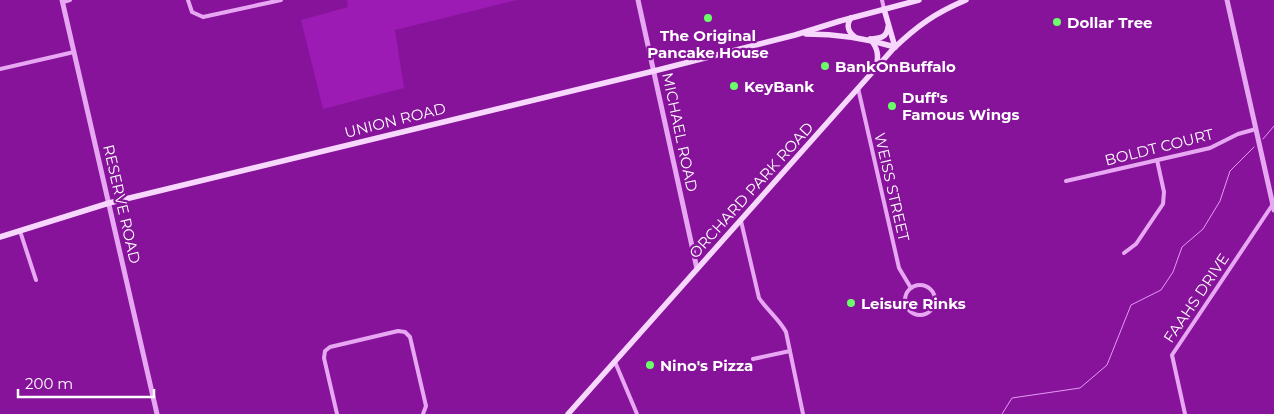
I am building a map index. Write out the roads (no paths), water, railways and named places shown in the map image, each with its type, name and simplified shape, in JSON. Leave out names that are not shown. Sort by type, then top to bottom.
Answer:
[{"type":"main road","name":"UNION ROAD","points":[[0,237],[109,203],[654,72],[919,0]]},
{"type":"main road","name":"ORCHARD PARK ROAD","points":[[568,414],[894,47],[935,14],[966,0]]},
{"type":"main road","points":[[884,9],[889,22],[894,47]]},
{"type":"main road","points":[[851,18],[848,22],[848,27],[854,37]]},
{"type":"main road","points":[[870,39],[886,35],[889,22]]},
{"type":"main road","name":"UNION ROAD","points":[[798,34],[820,34],[870,39],[894,47]]},
{"type":"main road","points":[[870,39],[878,53],[875,69]]},
{"type":"street","points":[[62,1],[70,0]]},
{"type":"street","points":[[188,0],[192,12],[203,17],[281,0]]},
{"type":"street","points":[[254,0],[256,6]]},
{"type":"street","name":"MICHAEL ROAD","points":[[638,0],[697,269]]},
{"type":"street","points":[[882,0],[884,9]]},
{"type":"street","points":[[1227,0],[1273,207]]},
{"type":"street","name":"RESERVE ROAD","points":[[62,1],[157,414]]},
{"type":"street","points":[[0,69],[74,52]]},
{"type":"street","name":"WEISS STREET","points":[[858,88],[899,268],[911,288]]},
{"type":"street","name":"BOLDT COURT","points":[[1066,180],[1215,146],[1238,134],[1256,129]]},
{"type":"street","points":[[1124,253],[1136,244],[1163,204],[1164,192],[1157,160]]},
{"type":"street","name":"FAAHS DRIVE","points":[[1184,414],[1172,355],[1273,207]]},
{"type":"street","points":[[741,221],[757,292],[763,304],[783,328],[790,351],[803,414]]},
{"type":"street","points":[[20,230],[36,280]]},
{"type":"street","points":[[922,286],[928,287],[932,291],[935,296],[935,302],[929,312],[918,316],[908,310],[905,299],[911,288],[922,286]]},
{"type":"street","points":[[337,414],[324,358],[325,351],[330,347],[398,331],[405,332],[410,337],[426,406],[424,414]]},
{"type":"street","points":[[753,359],[790,351]]},
{"type":"street","points":[[615,362],[637,414]]},
{"type":"waterway","points":[[1263,139],[1274,126]]},
{"type":"waterway","points":[[1002,414],[1012,398],[1080,388],[1107,365],[1131,305],[1161,290],[1173,272],[1182,247],[1203,229],[1220,201],[1230,171],[1254,147]]},
{"type":"place","name":"The Original Pancake House","points":[[708,18]]},
{"type":"place","name":"Dollar Tree","points":[[1057,22]]},
{"type":"place","name":"BankOnBuffalo","points":[[825,66]]},
{"type":"place","name":"KeyBank","points":[[734,86]]},
{"type":"place","name":"Duff's Famous Wings","points":[[892,106]]},
{"type":"place","name":"Leisure Rinks","points":[[851,303]]},
{"type":"place","name":"Nino's Pizza","points":[[650,365]]}]
